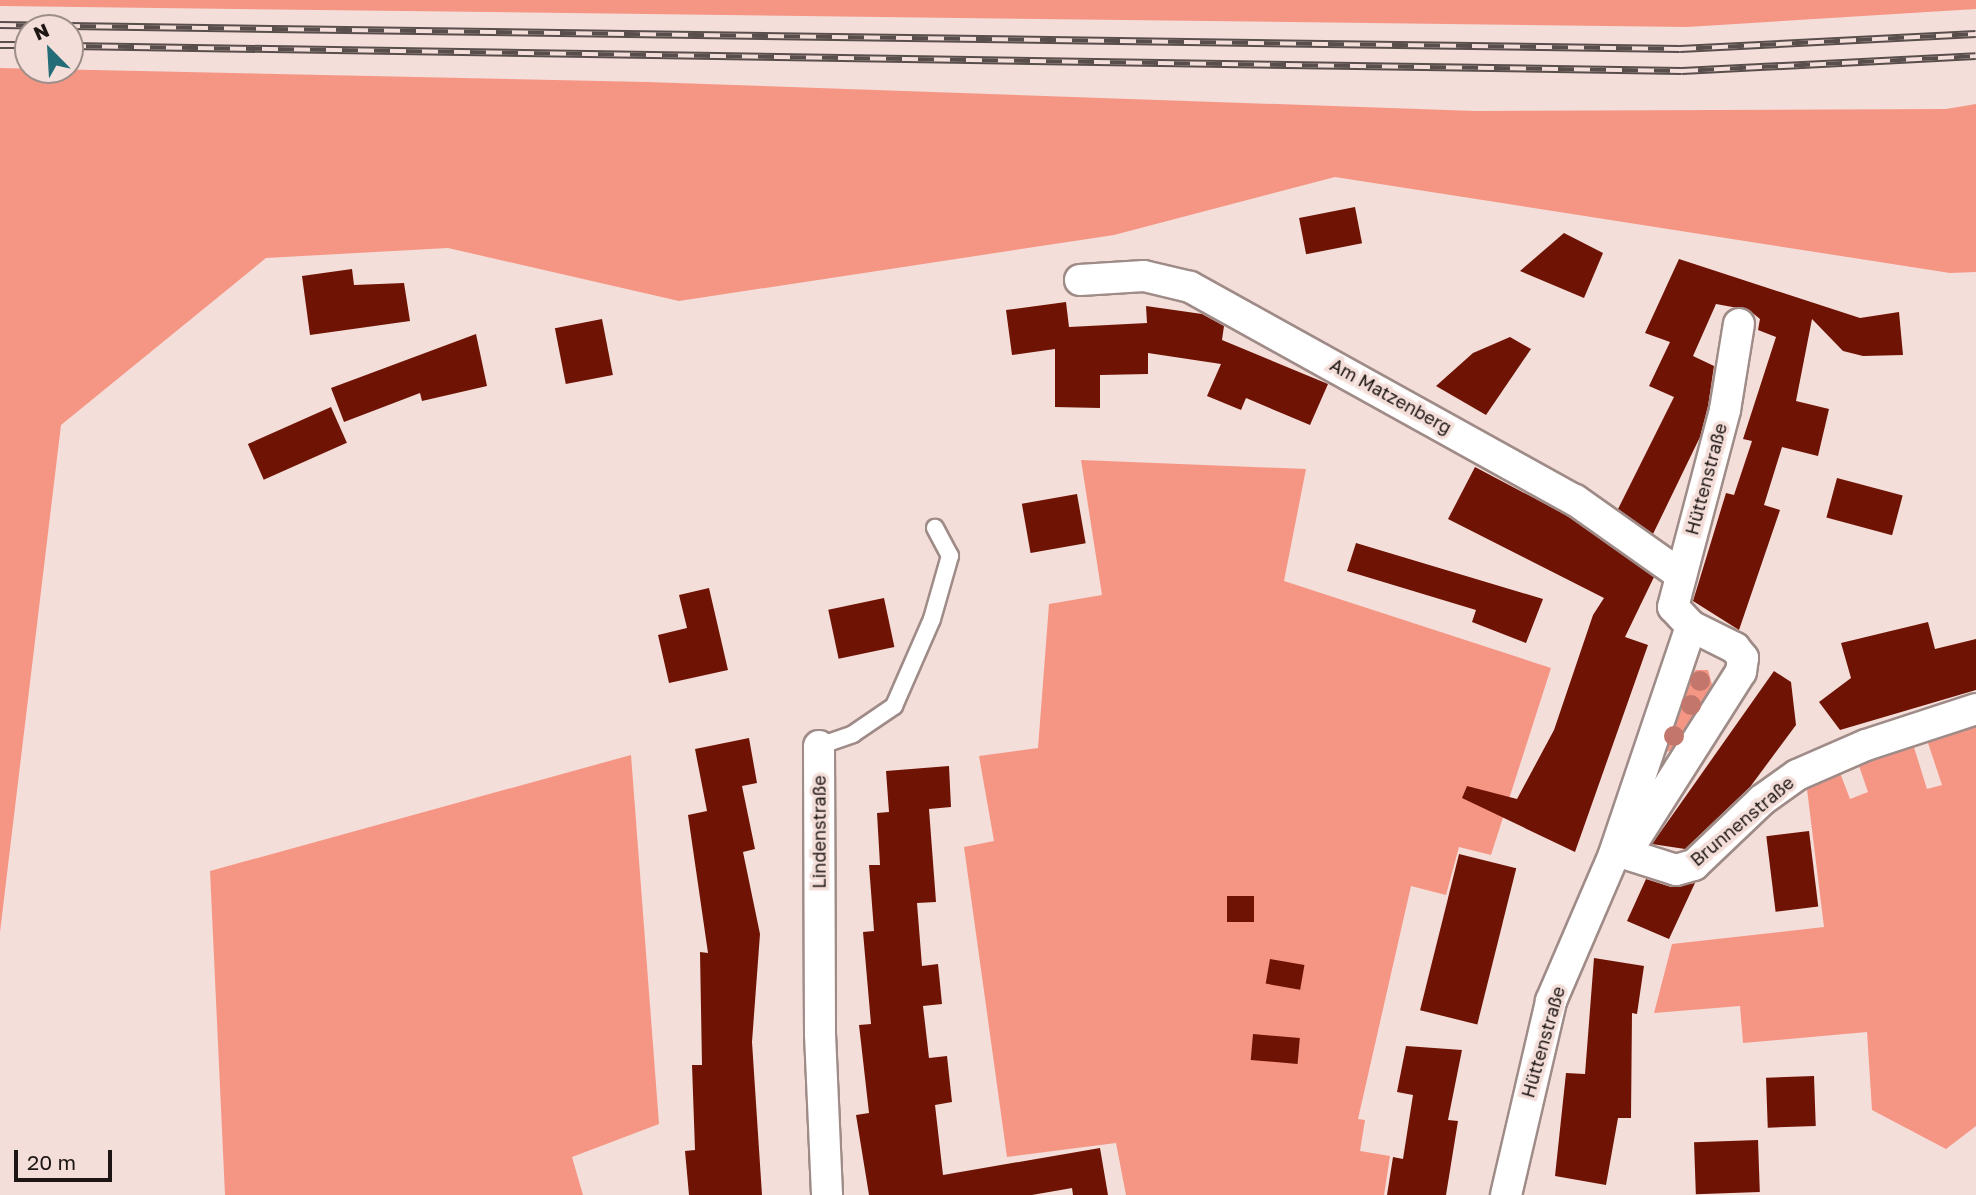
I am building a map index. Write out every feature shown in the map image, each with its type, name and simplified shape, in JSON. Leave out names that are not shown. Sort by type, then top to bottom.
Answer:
[{"type":"street","name":"Am Matzenberg","points":[[1080,280],[1144,276],[1189,287],[1575,500],[1681,575]]},
{"type":"street","name":"Hüttenstraße","points":[[1620,855],[1741,672],[1743,659],[1735,648],[1691,626],[1673,607],[1725,410],[1739,324]]},
{"type":"street","name":"Hüttenstraße","points":[[1506,1195],[1551,1001],[1620,855],[1691,626]]},
{"type":"street","name":"Brunnenstraße","points":[[1620,855],[1676,870],[1694,865],[1762,800],[1797,775],[1866,745],[1976,709]]},
{"type":"street","name":"Lindenstraße","points":[[819,746],[820,1034],[827,1195]]},
{"type":"lane","name":"Lindenstraße","points":[[819,746],[853,734],[894,706],[932,619],[950,556],[935,528]]},
{"type":"shaded area","points":[[0,0],[1976,0],[1976,9],[1687,27],[0,6]]},
{"type":"shaded area","points":[[0,68],[14,68],[14,84],[84,84],[84,70],[647,82],[1475,111],[1946,109],[1976,104],[1976,272],[1950,273],[1335,177],[1114,235],[679,301],[448,248],[266,258],[61,425],[0,932]]},
{"type":"shaded area","points":[[1081,460],[1306,469],[1284,581],[1551,668],[1491,855],[1459,847],[1446,895],[1411,886],[1358,1119],[1365,1120],[1360,1151],[1390,1156],[1384,1195],[1126,1195],[1116,1143],[1007,1157],[964,847],[994,841],[979,756],[1038,748],[1049,604],[1102,595]]},
{"type":"shaded area","points":[[1696,670],[1708,670],[1713,688],[1673,750],[1666,752],[1663,745],[1687,679]]},
{"type":"shaded area","points":[[1976,726],[1976,1126],[1946,1149],[1872,1110],[1867,1032],[1743,1043],[1740,1006],[1654,1013],[1672,944],[1824,927],[1806,781],[1839,770],[1850,799],[1868,792],[1858,763],[1913,744],[1927,789],[1942,785],[1927,740]]},
{"type":"shaded area","points":[[631,755],[659,1124],[572,1157],[583,1195],[225,1195],[210,871]]},
{"type":"building","points":[[1355,207],[1362,243],[1306,254],[1299,218]]},
{"type":"building","points":[[1564,233],[1603,253],[1584,298],[1520,271]]},
{"type":"building","points":[[1679,259],[1860,318],[1899,312],[1903,355],[1863,356],[1843,351],[1812,319],[1796,401],[1829,409],[1818,456],[1782,447],[1764,505],[1780,510],[1739,630],[1693,601],[1726,493],[1734,495],[1752,441],[1743,439],[1776,337],[1758,330],[1760,319],[1749,310],[1716,304],[1693,356],[1714,366],[1708,406],[1700,437],[1653,534],[1618,509],[1674,397],[1649,386],[1670,342],[1645,333]]},
{"type":"building","points":[[352,269],[354,285],[404,283],[410,321],[310,335],[302,276]]},
{"type":"building","points":[[1066,302],[1069,327],[1147,323],[1146,306],[1202,314],[1224,326],[1222,340],[1328,384],[1310,425],[1246,398],[1241,410],[1207,396],[1221,364],[1148,353],[1148,374],[1100,375],[1100,408],[1055,407],[1055,349],[1012,355],[1006,310]]},
{"type":"building","points":[[602,319],[613,375],[566,384],[555,328]]},
{"type":"building","points":[[476,334],[487,386],[422,401],[420,393],[344,422],[331,388]]},
{"type":"building","points":[[1510,337],[1531,349],[1486,415],[1436,386],[1473,353]]},
{"type":"building","points":[[331,407],[347,443],[264,480],[248,444]]},
{"type":"building","points":[[1475,467],[1566,515],[1654,577],[1625,637],[1648,645],[1575,852],[1462,798],[1467,786],[1517,799],[1554,730],[1593,615],[1604,598],[1448,519]]},
{"type":"building","points":[[1837,478],[1903,496],[1892,535],[1826,518]]},
{"type":"building","points":[[1077,494],[1086,543],[1031,553],[1022,504]]},
{"type":"building","points":[[1356,543],[1543,599],[1526,643],[1472,622],[1476,610],[1347,571]]},
{"type":"building","points":[[709,588],[728,670],[669,683],[658,635],[687,628],[679,595]]},
{"type":"building","points":[[884,598],[894,647],[839,659],[828,610]]},
{"type":"building","points":[[1928,622],[1935,649],[1976,639],[1976,690],[1840,730],[1819,702],[1851,678],[1841,643]]},
{"type":"building","points":[[1774,671],[1791,682],[1796,725],[1750,787],[1685,849],[1652,844]]},
{"type":"building","points":[[749,738],[757,783],[742,786],[755,849],[743,852],[760,934],[752,1042],[762,1195],[689,1195],[685,1151],[695,1150],[692,1065],[702,1065],[700,952],[708,953],[688,815],[707,811],[695,749]]},
{"type":"building","points":[[949,766],[951,807],[929,809],[936,902],[917,903],[922,966],[938,964],[942,1004],[923,1006],[929,1058],[947,1056],[952,1102],[935,1105],[943,1175],[1100,1148],[1108,1195],[1073,1195],[1072,1188],[1032,1195],[869,1195],[856,1115],[869,1113],[859,1025],[871,1024],[863,932],[874,931],[869,865],[880,865],[877,813],[889,812],[886,771]]},
{"type":"building","points":[[1809,831],[1818,906],[1776,912],[1766,836]]},
{"type":"building","points":[[1459,854],[1516,868],[1477,1024],[1420,1010]]},
{"type":"building","points":[[1646,879],[1671,887],[1695,883],[1669,939],[1627,921]]},
{"type":"building","points":[[1227,896],[1254,896],[1254,922],[1227,922]]},
{"type":"building","points":[[1594,958],[1644,966],[1637,1014],[1632,1013],[1631,1118],[1618,1118],[1606,1185],[1555,1176],[1566,1073],[1585,1074]]},
{"type":"building","points":[[1270,959],[1304,965],[1300,990],[1266,984]]},
{"type":"building","points":[[1253,1034],[1300,1038],[1298,1064],[1251,1060]]},
{"type":"building","points":[[1406,1046],[1462,1050],[1448,1120],[1458,1121],[1446,1195],[1387,1195],[1393,1157],[1403,1159],[1413,1095],[1397,1092]]},
{"type":"building","points":[[1814,1076],[1816,1126],[1768,1128],[1766,1078]]},
{"type":"building","points":[[1758,1140],[1760,1192],[1696,1194],[1694,1142]]},
{"type":"railway","points":[[0,25],[1680,49],[1976,34]]},
{"type":"railway","points":[[0,45],[14,45]]},
{"type":"railway","points":[[84,46],[1682,71],[1976,56]]}]
